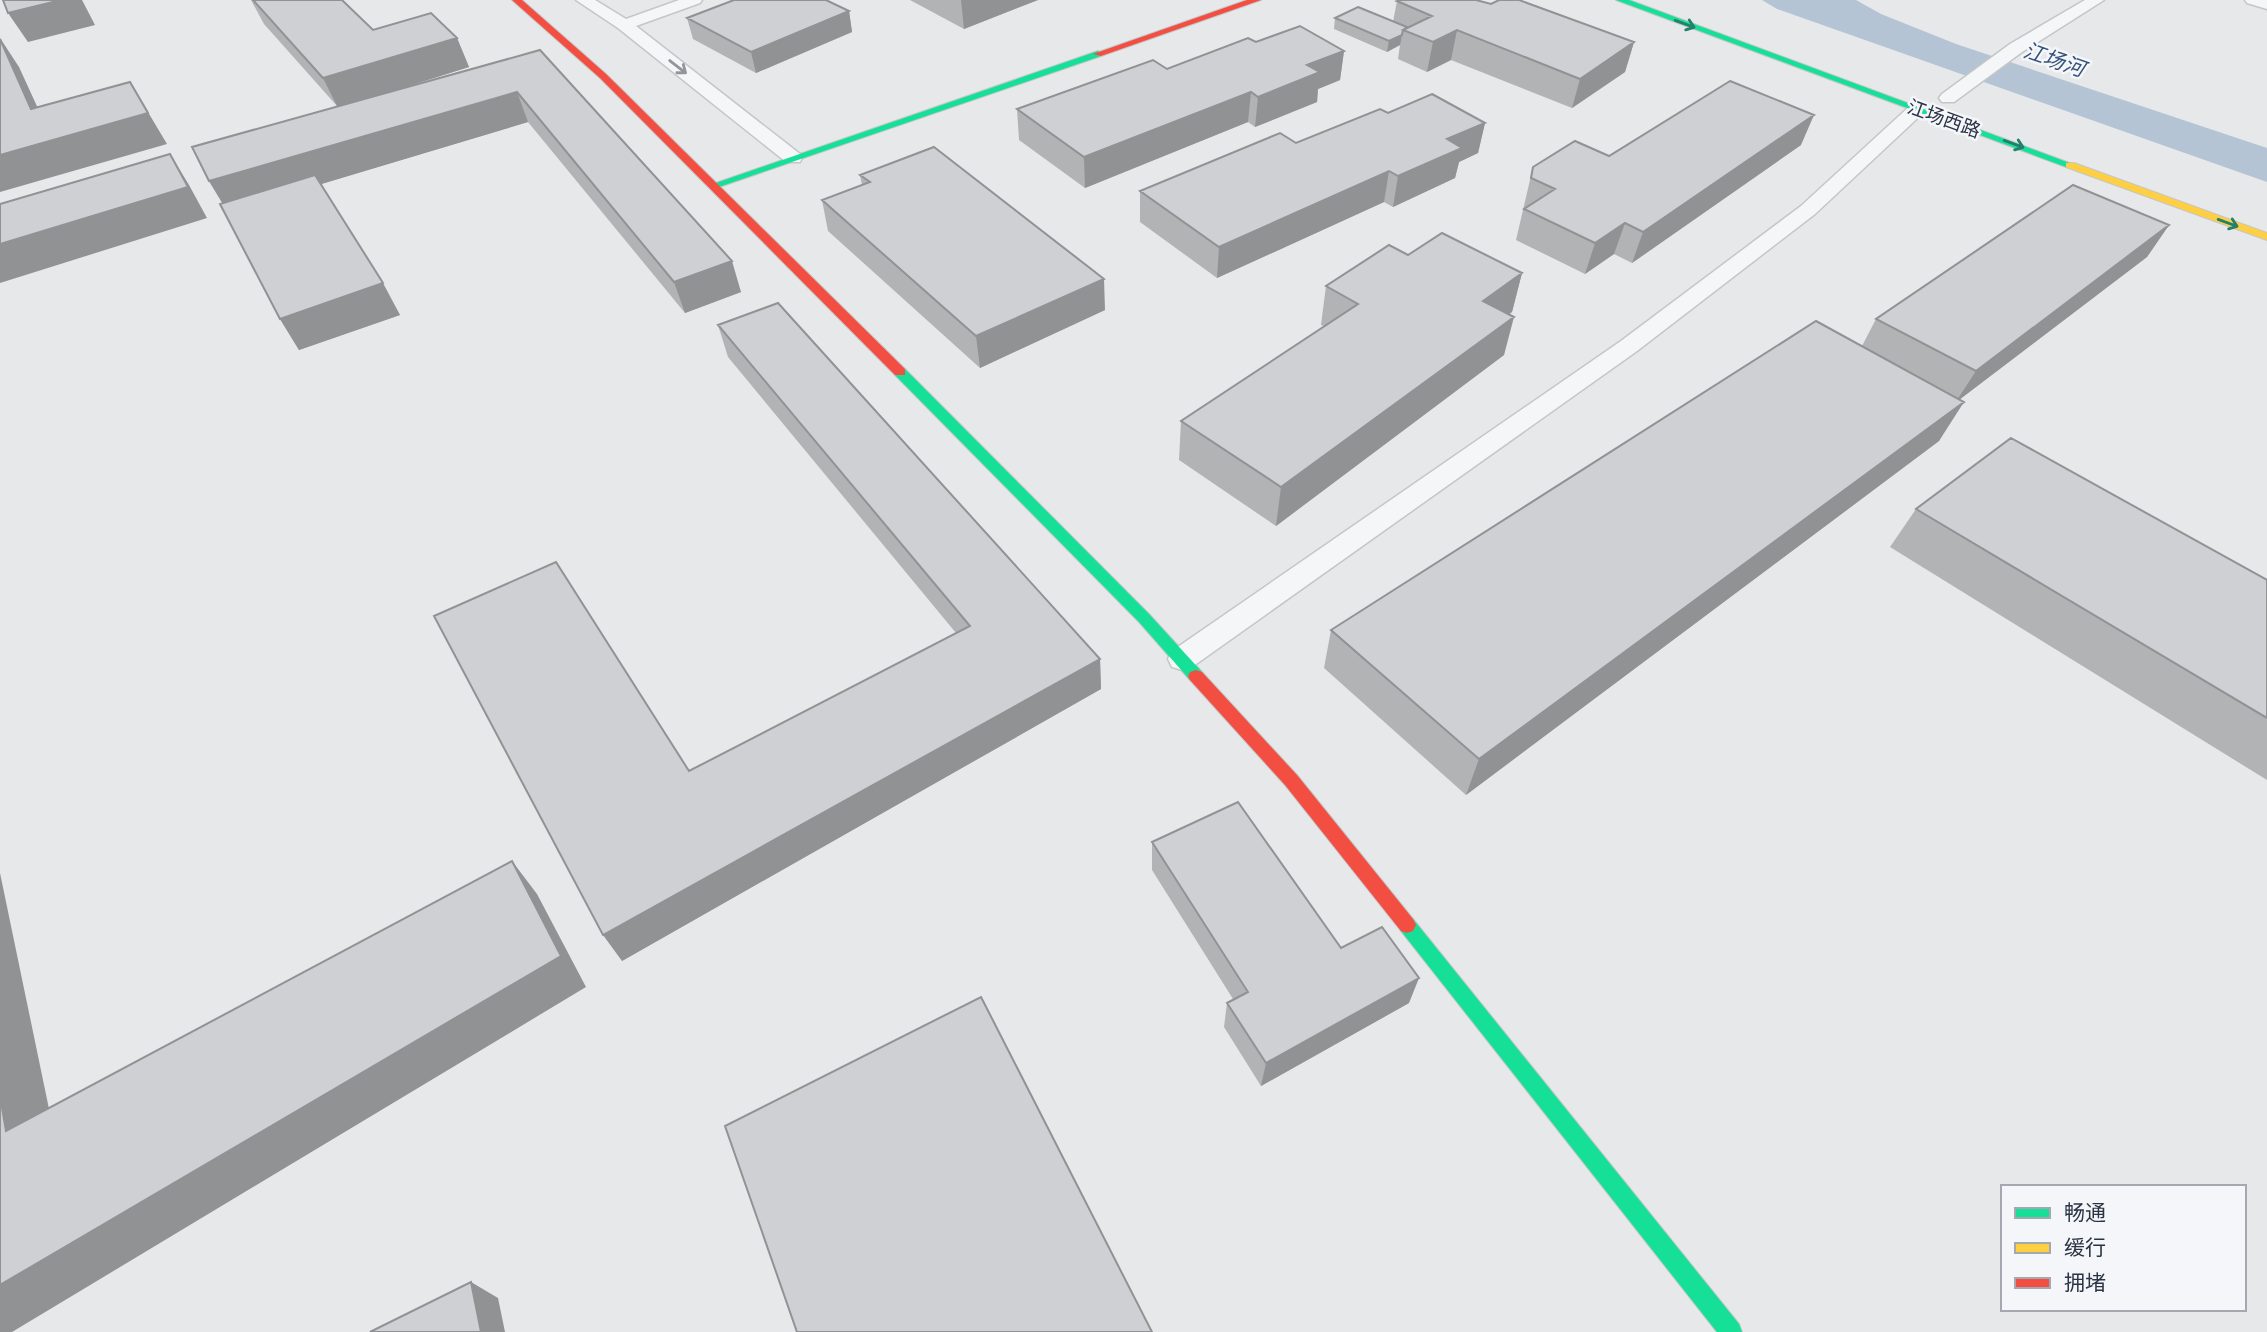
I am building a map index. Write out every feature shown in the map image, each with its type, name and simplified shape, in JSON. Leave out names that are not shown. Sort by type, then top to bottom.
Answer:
[{"type":"street","points":[[517,0],[603,76],[715,185],[1144,618],[1291,780],[1731,1332]]},
{"type":"street","points":[[715,185],[1256,0]]},
{"type":"street","name":"江场西路","points":[[1621,0],[2267,237]]},
{"type":"lane","points":[[584,0],[624,24],[793,158]]},
{"type":"lane","points":[[624,24],[694,0]]},
{"type":"lane","points":[[1948,98],[2005,57],[2096,0]]},
{"type":"lane","points":[[2253,0],[2267,4]]},
{"type":"lane","points":[[1181,659],[1629,346],[1808,211],[1917,109]]},
{"type":"water","points":[[1762,0],[1856,0],[1881,14],[1956,44],[2267,148],[2267,182],[1777,9]]},
{"type":"building","points":[[3,0],[61,0],[8,13]]},
{"type":"building","points":[[253,0],[342,0],[373,30],[431,13],[457,38],[323,78]]},
{"type":"building","points":[[734,0],[826,0],[849,11],[751,52],[687,18]]},
{"type":"building","points":[[1476,0],[1491,4],[1499,0],[1519,0],[1634,42],[1580,79],[1457,30],[1433,42],[1403,30],[1432,16],[1397,1]]},
{"type":"building","points":[[1358,7],[1407,27],[1402,35],[1389,41],[1335,18]]},
{"type":"building","points":[[1300,26],[1344,51],[1307,65],[1320,72],[1258,97],[1251,92],[1084,157],[1017,109],[1153,60],[1167,69],[1248,38],[1256,42]]},
{"type":"building","points":[[0,39],[31,109],[130,82],[148,113],[0,155]]},
{"type":"building","points":[[540,50],[732,261],[674,282],[517,92],[209,181],[192,147]]},
{"type":"building","points":[[1730,81],[1814,115],[1643,232],[1625,223],[1595,243],[1524,209],[1555,189],[1531,178],[1533,167],[1575,141],[1609,156]]},
{"type":"building","points":[[1432,94],[1485,123],[1447,139],[1462,148],[1398,176],[1389,171],[1219,247],[1140,191],[1280,133],[1296,143],[1380,109],[1388,113]]},
{"type":"building","points":[[934,147],[1104,279],[976,336],[822,200],[870,182],[860,175]]},
{"type":"building","points":[[170,154],[188,187],[0,244],[0,204]]},
{"type":"building","points":[[315,175],[383,283],[280,319],[220,204]]},
{"type":"building","points":[[2073,185],[2169,225],[1976,371],[1876,319]]},
{"type":"building","points":[[1442,233],[1522,273],[1483,301],[1514,317],[1281,487],[1181,421],[1358,304],[1326,286],[1389,245],[1408,255]]},
{"type":"building","points":[[778,303],[1100,659],[603,935],[434,616],[556,562],[689,771],[970,626],[718,325]]},
{"type":"building","points":[[1816,321],[1964,402],[1479,759],[1331,630]]},
{"type":"building","points":[[2011,438],[2267,580],[2267,718],[1916,509]]},
{"type":"building","points":[[1238,802],[1341,948],[1382,927],[1419,978],[1266,1063],[1227,1003],[1248,992],[1152,842]]},
{"type":"building","points":[[512,861],[561,956],[0,1285],[0,1096],[6,1131]]},
{"type":"building","points":[[981,997],[1152,1332],[797,1332],[725,1126]]},
{"type":"building","points":[[471,1282],[481,1332],[370,1332]]},
{"type":"traffic: fast","points":[[1621,0],[2070,165]]},
{"type":"traffic: fast","points":[[715,185],[1098,54]]},
{"type":"traffic: fast","points":[[900,372],[1144,618],[1196,676]]},
{"type":"traffic: fast","points":[[1407,925],[1731,1332]]},
{"type":"traffic: slow","points":[[2070,165],[2267,237]]},
{"type":"traffic: jam","points":[[517,0],[603,76],[900,372]]},
{"type":"traffic: jam","points":[[1098,54],[1256,0]]},
{"type":"traffic: jam","points":[[1196,676],[1291,780],[1407,925]]},
{"type":"water label","name":"江场河","points":[[2054,60]]}]
